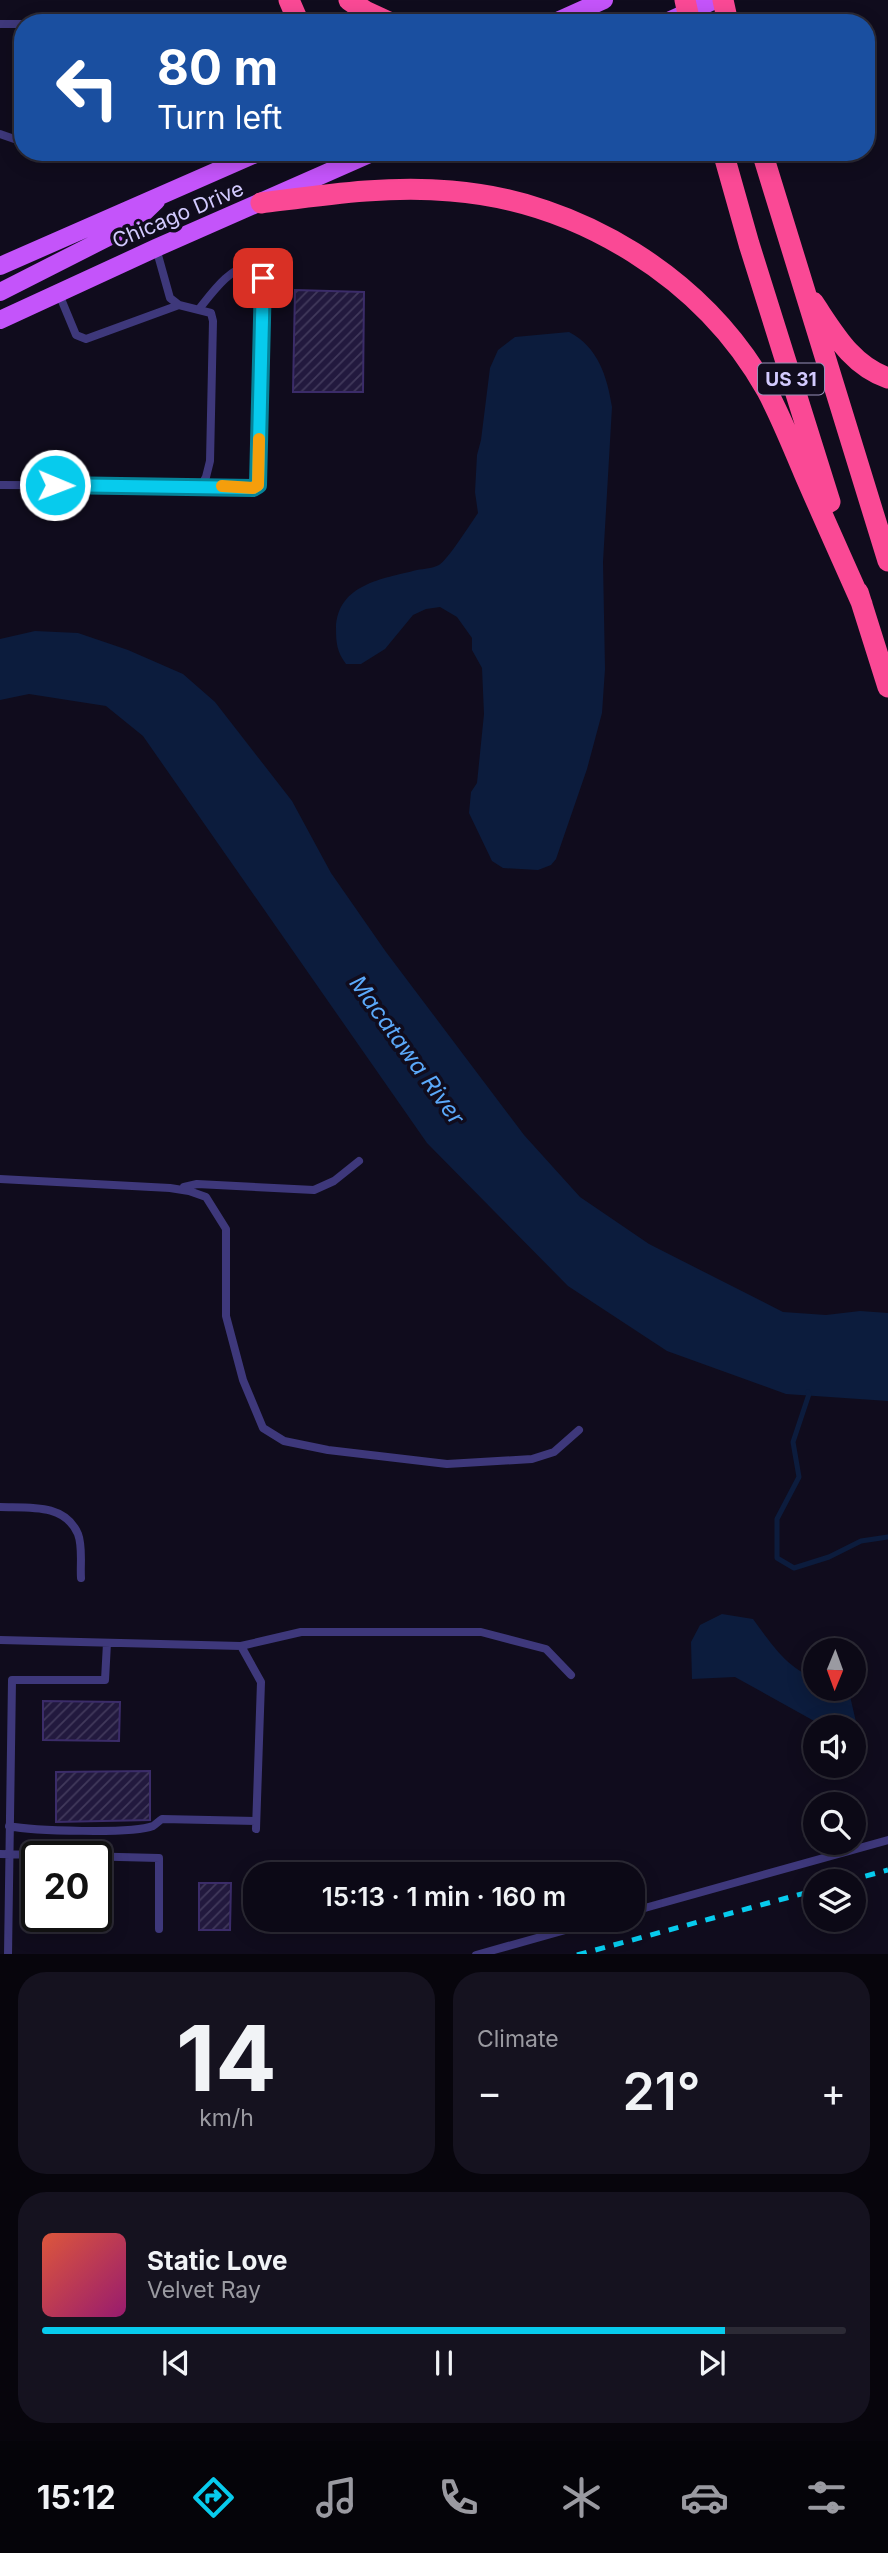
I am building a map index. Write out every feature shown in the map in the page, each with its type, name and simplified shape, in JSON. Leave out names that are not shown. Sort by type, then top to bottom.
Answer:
[{"type":"highway","points":[[349,0],[372,14]]},
{"type":"highway","name":"US 31","points":[[726,161],[888,687]]},
{"type":"highway","name":"US 31","points":[[765,161],[888,561]]},
{"type":"highway","points":[[261,203],[329,194],[394,190],[424,189],[475,194],[552,213],[590,229],[636,254],[705,309],[724,328],[754,370],[778,413],[862,604]]},
{"type":"highway","points":[[801,284],[848,353],[866,369],[888,378]]},
{"type":"main road","points":[[573,14],[604,0]]},
{"type":"main road","points":[[684,14],[715,0]]},
{"type":"main road","name":"Chicago Drive","points":[[0,266],[239,161]]},
{"type":"main road","name":"Chicago Drive","points":[[0,320],[354,161]]},
{"type":"main road","points":[[0,292],[130,226],[166,192]]},
{"type":"lane","points":[[156,248],[170,298],[179,305],[211,313],[213,321],[210,461],[201,486]]},
{"type":"lane","points":[[0,485],[253,488],[258,485],[263,278],[259,266],[254,262],[240,267],[221,281],[198,309]]},
{"type":"lane","points":[[58,292],[76,335],[86,339],[179,305]]},
{"type":"lane","points":[[177,1189],[197,1184],[314,1190],[334,1181],[359,1161]]},
{"type":"lane","points":[[0,1179],[97,1182],[177,1189],[206,1197],[226,1229],[226,1316],[243,1380],[262,1428],[284,1441],[447,1464],[532,1459],[554,1452],[579,1430]]},
{"type":"lane","points":[[0,1507],[46,1508],[65,1518],[78,1533],[80,1578]]},
{"type":"lane","points":[[0,1640],[241,1646],[302,1632],[481,1632],[546,1649],[571,1675]]},
{"type":"lane","points":[[8,1954],[5,1854],[9,1826],[12,1680],[105,1680],[107,1643]]},
{"type":"lane","points":[[9,1826],[30,1830],[125,1829],[153,1826],[162,1819],[256,1825],[261,1682],[241,1646]]},
{"type":"lane","points":[[645,1908],[888,1840]]},
{"type":"lane","points":[[5,1854],[159,1858],[159,1929]]},
{"type":"lane","points":[[480,1954],[558,1932]]},
{"type":"water","points":[[569,332],[587,346],[600,364],[612,407],[603,562],[605,669],[602,713],[587,769],[556,859],[551,865],[538,870],[503,868],[492,861],[469,813],[471,792],[477,783],[484,714],[482,668],[472,650],[472,638],[457,617],[440,607],[426,609],[413,615],[385,649],[361,664],[346,664],[338,647],[336,628],[339,613],[353,593],[377,581],[439,565],[478,513],[475,492],[477,455],[490,368],[498,350],[515,337]]},
{"type":"water","name":"Macatawa River","points":[[35,631],[78,633],[128,650],[183,674],[215,702],[292,801],[331,873],[386,952],[524,1135],[580,1197],[649,1244],[783,1312],[826,1315],[860,1311],[888,1313],[888,1401],[786,1394],[667,1351],[568,1286],[427,1143],[143,736],[106,706],[29,694],[0,700],[0,639]]},
{"type":"water","points":[[722,1614],[753,1619],[773,1645],[803,1673],[803,1701],[851,1701],[854,1715],[803,1715],[735,1677],[692,1679],[691,1642],[700,1625]]},
{"type":"building","points":[[295,290],[364,292],[363,392],[293,392]]},
{"type":"building","points":[[43,1701],[120,1702],[119,1741],[43,1740]]},
{"type":"building","points":[[150,1771],[150,1820],[56,1822],[56,1772]]},
{"type":"building","points":[[199,1883],[231,1883],[230,1930],[199,1930]]},
{"type":"waterway","points":[[808,1392],[793,1442],[799,1477],[777,1519],[777,1558],[794,1568],[829,1557],[861,1541],[888,1537]]},
{"type":"railway","points":[[866,1876],[888,1870]]},
{"type":"railway","points":[[581,1954],[803,1894]]},
{"type":"slow traffic","points":[[222,486],[253,488],[258,485],[259,439]]},
{"type":"route","points":[[55,485],[253,488],[258,485],[263,278]]}]
